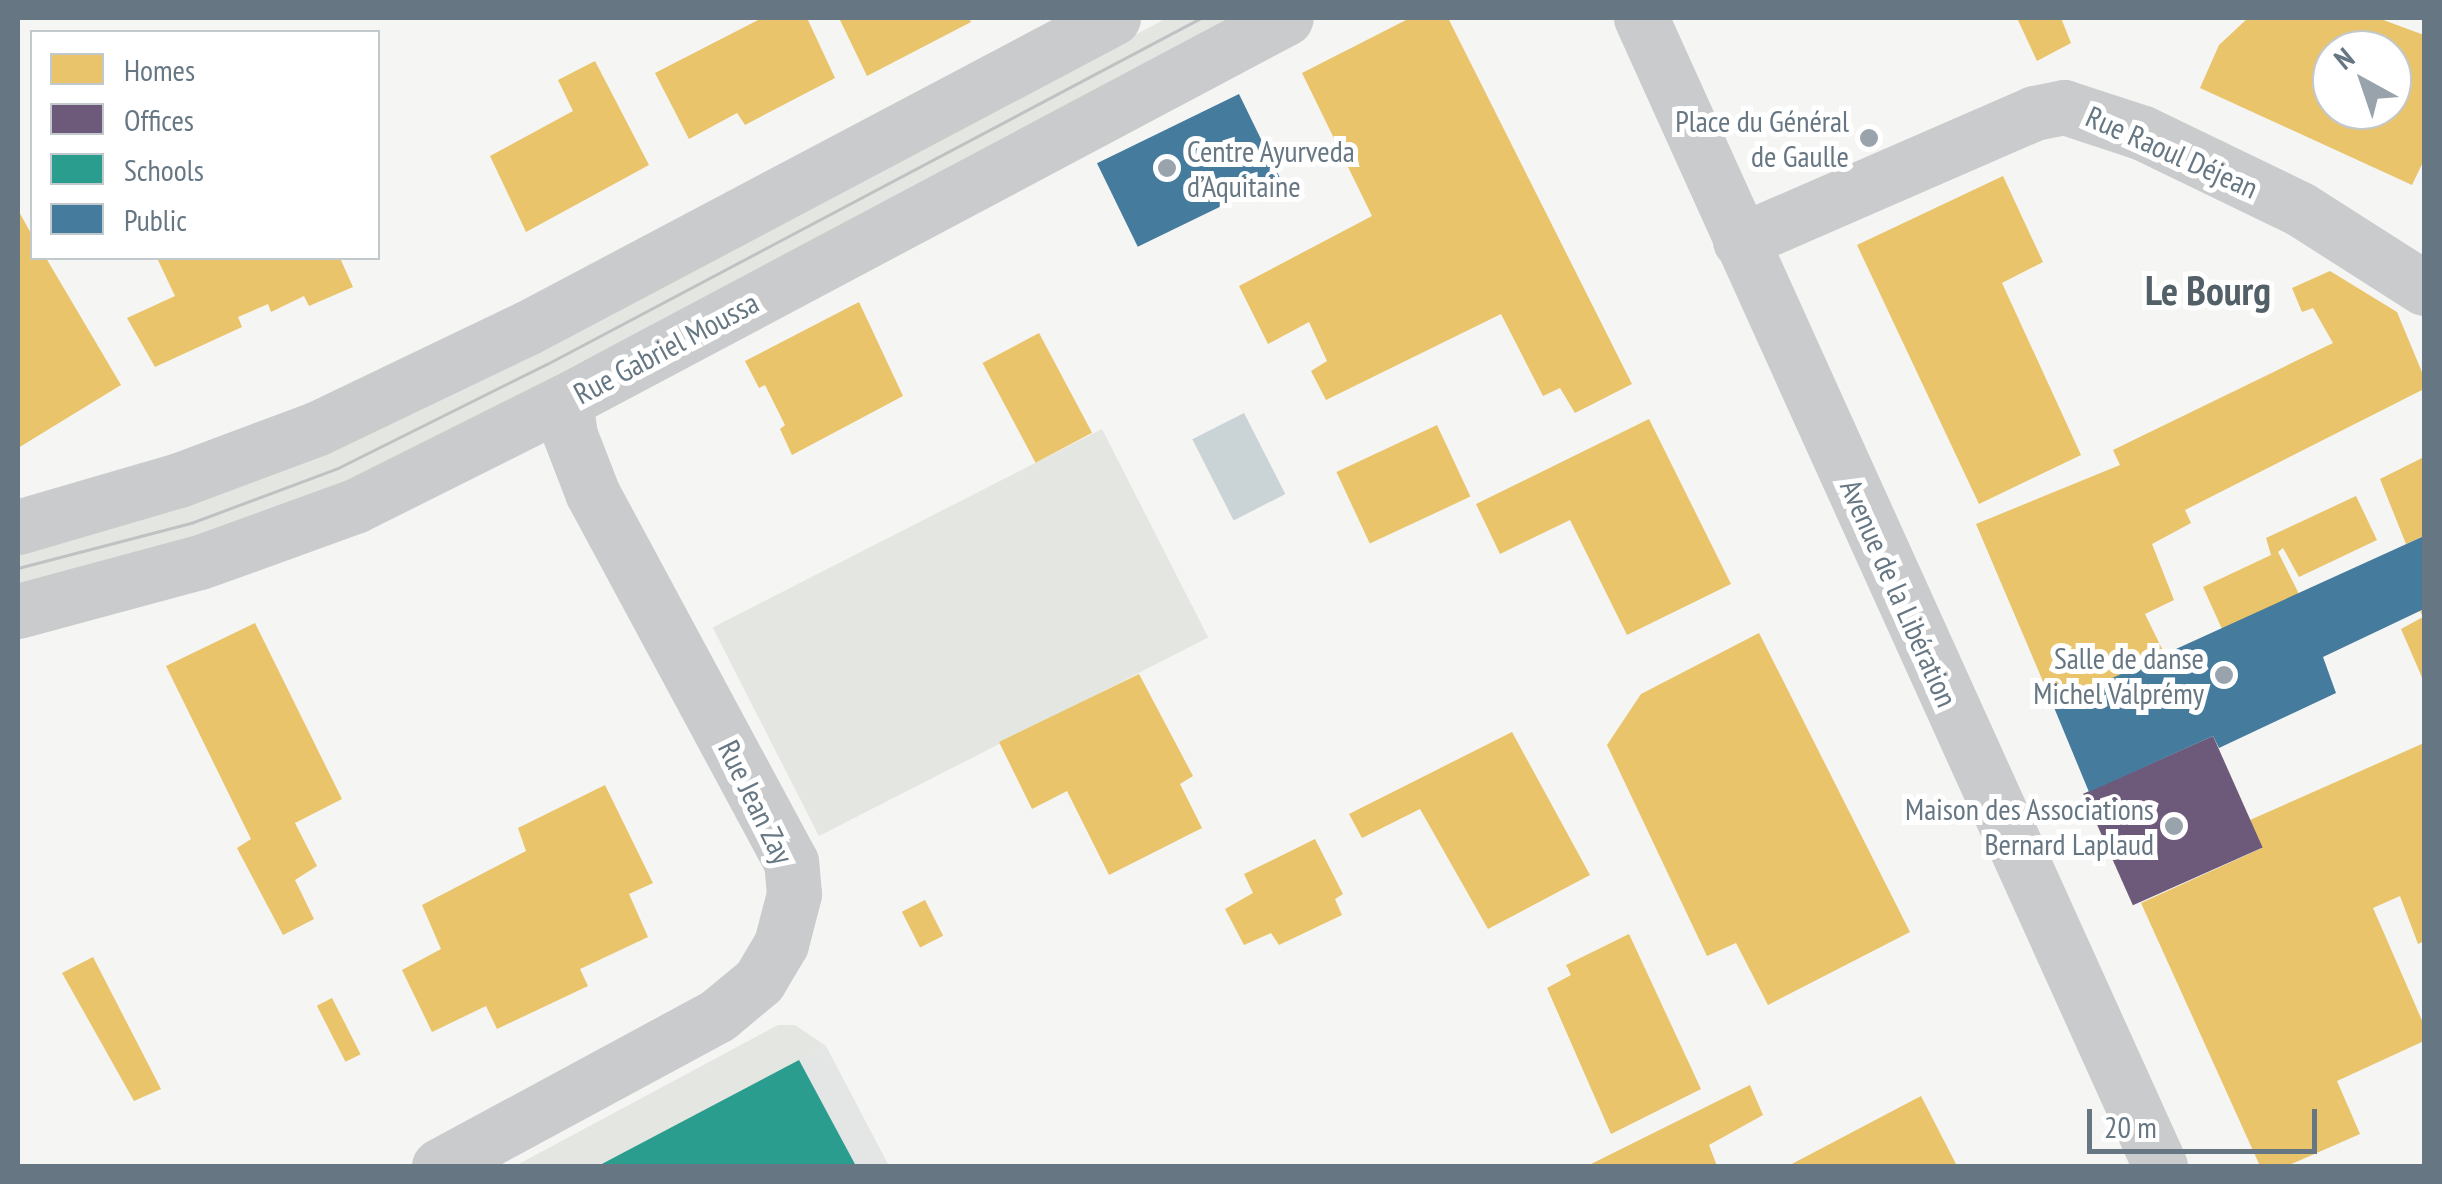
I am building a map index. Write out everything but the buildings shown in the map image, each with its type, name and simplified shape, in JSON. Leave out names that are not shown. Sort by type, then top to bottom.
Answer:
[{"type":"street","points":[[18,527],[179,480],[318,428],[527,328],[1114,18]]},
{"type":"street","name":"Rue Gabriel Moussa","points":[[18,611],[200,562],[354,506],[565,401],[1286,18]]},
{"type":"street","name":"Avenue de la Libération","points":[[1642,18],[2160,1166]]},
{"type":"street","name":"Rue Raoul Déjean","points":[[1740,241],[2016,120],[2064,107],[2143,132],[2300,209],[2424,288]]},
{"type":"street","name":"Rue Jean Zay","points":[[439,1166],[718,1015],[759,981],[781,944],[794,894],[792,862],[592,492],[570,435],[565,401]]},
{"type":"shaded area","points":[[1167,18],[1240,18],[347,484],[199,540],[18,587],[18,552],[539,350]]},
{"type":"shaded area","points":[[1244,413],[1285,494],[1234,520],[1192,439]]},
{"type":"shaded area","points":[[1102,429],[1208,637],[819,836],[713,627]]},
{"type":"shaded area","points":[[778,1025],[795,1025],[826,1046],[599,1166],[515,1166]]},
{"type":"shaded area","points":[[826,1046],[889,1166],[598,1166]]},
{"type":"tram line","points":[[18,568],[191,523],[338,468],[547,364],[1201,18]]},
{"type":"place","name":"Place du Général de Gaulle","points":[[1869,138]]},
{"type":"place","name":"Centre Ayurveda d’Aquitaine","points":[[1167,168]]},
{"type":"place","name":"Salle de danse Michel Valprémy","points":[[2224,675]]},
{"type":"place","name":"Maison des Associations Bernard Laplaud","points":[[2174,826]]},
{"type":"district","name":"Le Bourg","points":[[2208,290]]}]
